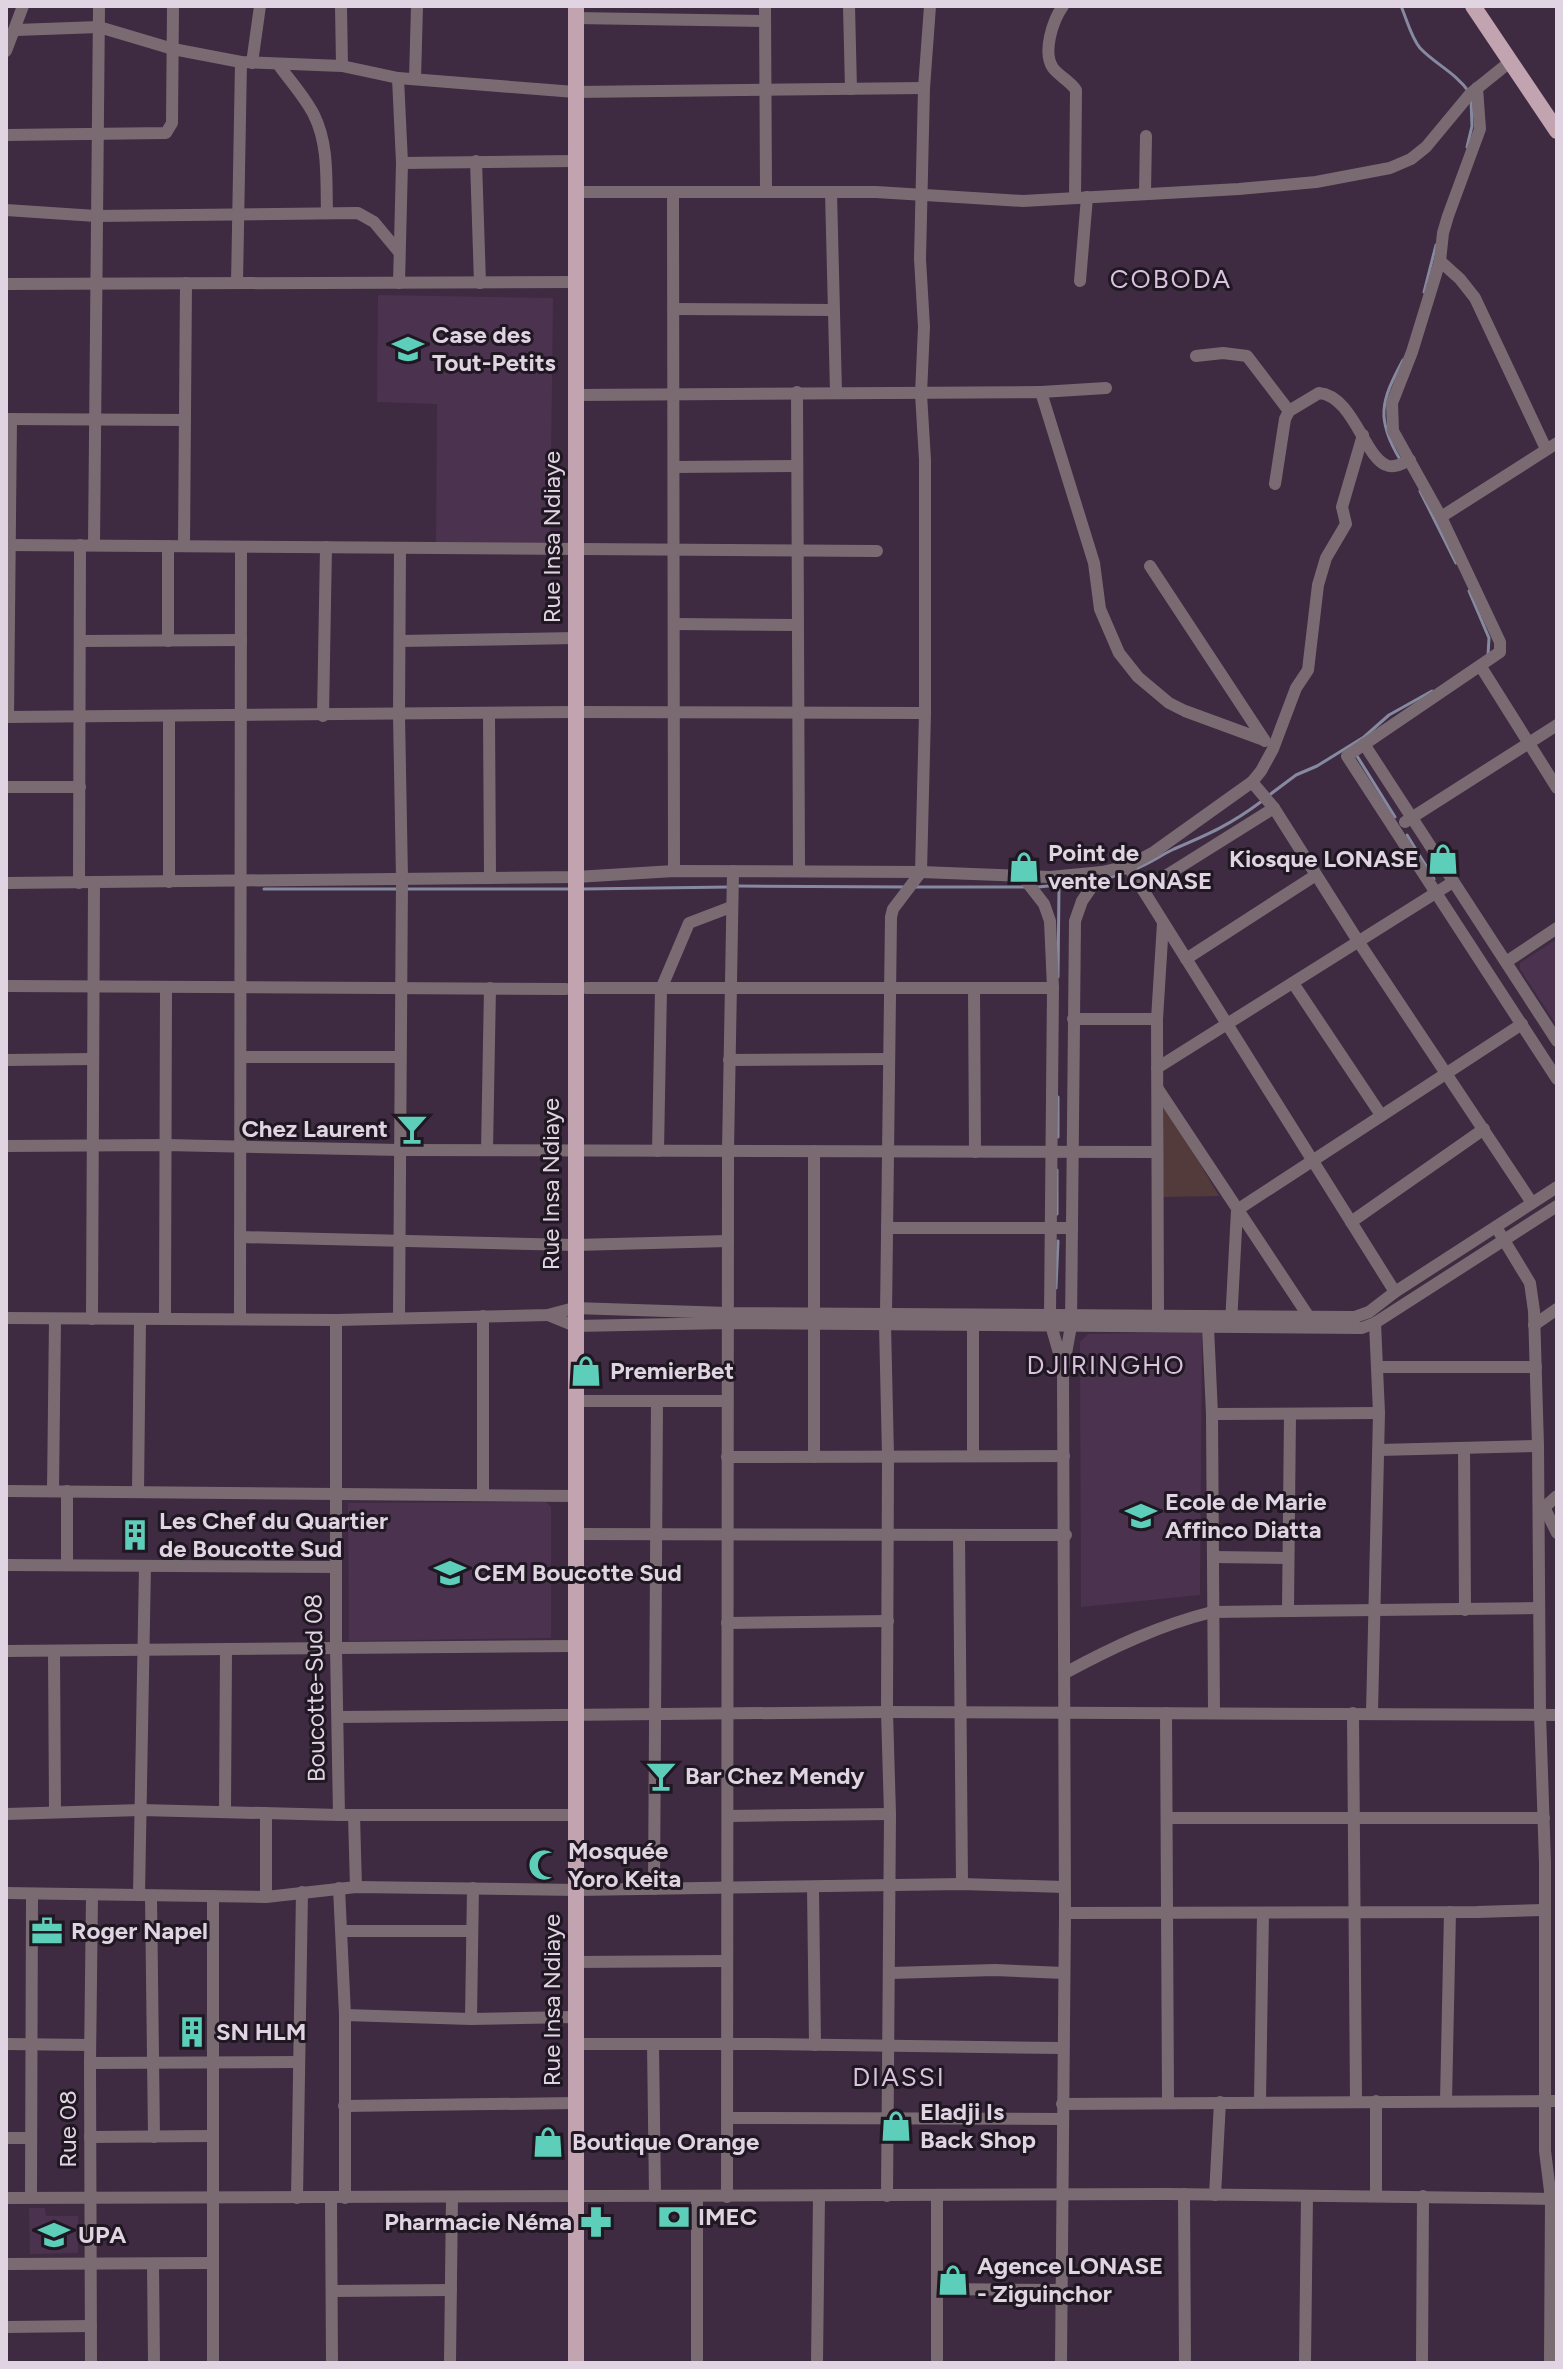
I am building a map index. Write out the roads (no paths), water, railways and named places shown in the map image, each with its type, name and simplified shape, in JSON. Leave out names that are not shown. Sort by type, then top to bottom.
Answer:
[{"type":"main road","points":[[1473,6],[1557,131]]},
{"type":"main road","name":"Rue Insa Ndiaye","points":[[576,12],[576,2363]]},
{"type":"street","points":[[6,51],[23,6]]},
{"type":"street","points":[[79,883],[81,641],[95,419],[99,6]]},
{"type":"street","points":[[6,135],[166,133],[172,123],[173,6]]},
{"type":"street","points":[[237,283],[237,214],[246,62],[260,6]]},
{"type":"street","points":[[341,6],[342,66]]},
{"type":"street","points":[[415,79],[417,6]]},
{"type":"street","points":[[765,6],[766,191]]},
{"type":"street","points":[[849,6],[851,89]]},
{"type":"street","points":[[887,2196],[890,1973],[886,1319],[888,1059],[891,917],[893,909],[921,872],[925,713],[925,460],[920,259],[924,88],[930,6]]},
{"type":"street","points":[[1063,6],[1048,44],[1048,55],[1053,68],[1076,90],[1081,198],[1080,281]]},
{"type":"street","points":[[576,12],[765,21]]},
{"type":"street","points":[[16,30],[99,27],[173,49],[246,62],[342,66],[398,78],[575,92],[924,88]]},
{"type":"street","points":[[575,192],[831,192],[922,194],[1004,201],[1300,183],[1390,168],[1411,159],[1426,147],[1477,88],[1511,61]]},
{"type":"street","points":[[278,64],[308,104],[320,130],[325,150],[327,213]]},
{"type":"street","points":[[398,78],[402,163],[399,283]]},
{"type":"street","points":[[1477,88],[1480,129],[1445,224],[1440,261],[1412,352],[1392,403],[1390,419],[1393,431],[1441,517],[1500,642],[1500,652],[1347,756],[1557,1079]]},
{"type":"street","points":[[1145,193],[1146,136]]},
{"type":"street","points":[[476,161],[480,283]]},
{"type":"street","points":[[402,163],[575,161]]},
{"type":"street","points":[[831,192],[836,392]]},
{"type":"street","points":[[673,193],[674,871]]},
{"type":"street","points":[[6,210],[96,216],[358,213],[381,229],[399,252]]},
{"type":"street","points":[[1440,261],[1475,298],[1552,446],[1441,517]]},
{"type":"street","points":[[6,284],[576,282]]},
{"type":"street","points":[[184,546],[186,283]]},
{"type":"street","points":[[674,309],[833,310]]},
{"type":"street","points":[[1196,356],[1223,353],[1247,356],[1289,411]]},
{"type":"street","points":[[576,395],[921,394],[1106,388]]},
{"type":"street","points":[[797,392],[799,871]]},
{"type":"street","points":[[1041,392],[1094,563],[1100,609],[1119,653],[1138,677],[1169,703],[1268,744]]},
{"type":"street","points":[[1275,484],[1282,430],[1289,411],[1319,393],[1329,395],[1347,411],[1382,463],[1388,466],[1410,460]]},
{"type":"street","points":[[185,420],[8,419],[7,717],[575,712],[925,713]]},
{"type":"street","points":[[6,883],[576,877],[674,871],[921,872],[1023,877],[1102,872],[1128,866],[1154,852],[1252,782],[1310,663],[1318,585],[1326,558],[1346,524],[1342,507],[1363,435]]},
{"type":"street","points":[[675,467],[797,466]]},
{"type":"street","points":[[8,545],[877,551]]},
{"type":"street","points":[[168,546],[168,641]]},
{"type":"street","points":[[240,1318],[241,547]]},
{"type":"street","points":[[323,716],[326,547]]},
{"type":"street","points":[[399,1318],[402,878],[400,548]]},
{"type":"street","points":[[1150,566],[1268,744]]},
{"type":"street","points":[[675,624],[797,625]]},
{"type":"street","points":[[400,641],[576,638]]},
{"type":"street","points":[[81,641],[241,640]]},
{"type":"street","points":[[1481,667],[1557,788]]},
{"type":"street","points":[[489,714],[490,877]]},
{"type":"street","points":[[169,716],[169,882]]},
{"type":"street","points":[[1395,828],[1557,725]]},
{"type":"street","points":[[1364,744],[1557,1041]]},
{"type":"street","points":[[1252,782],[1274,808],[1358,941],[1532,1203]]},
{"type":"street","points":[[6,787],[80,787]]},
{"type":"street","points":[[1143,890],[1274,808]]},
{"type":"street","points":[[1128,866],[1395,1292]]},
{"type":"street","points":[[727,2197],[728,1151],[733,871]]},
{"type":"street","points":[[1061,2363],[1066,1535],[1063,1370],[1072,1320],[1073,1002],[1077,910],[1102,872]]},
{"type":"street","points":[[1186,959],[1316,875]]},
{"type":"street","points":[[1023,877],[1044,904],[1050,921],[1050,1320],[1063,1370]]},
{"type":"street","points":[[92,1319],[94,882]]},
{"type":"street","points":[[1157,1068],[1453,882]]},
{"type":"street","points":[[658,1151],[661,989],[689,923],[731,907]]},
{"type":"street","points":[[1158,1316],[1157,1019],[1163,921]]},
{"type":"street","points":[[1506,962],[1557,928]]},
{"type":"street","points":[[1293,983],[1381,1115]]},
{"type":"street","points":[[6,986],[566,989]]},
{"type":"street","points":[[165,1319],[166,987]]},
{"type":"street","points":[[487,1150],[490,988]]},
{"type":"street","points":[[586,988],[974,988],[1052,995],[1073,1002]]},
{"type":"street","points":[[974,988],[975,1152]]},
{"type":"street","points":[[1073,1019],[1157,1019]]},
{"type":"street","points":[[1237,1210],[1522,1024]]},
{"type":"street","points":[[241,1057],[400,1057]]},
{"type":"street","points":[[6,1060],[93,1059]]},
{"type":"street","points":[[729,1060],[888,1059]]},
{"type":"street","points":[[1157,1089],[1309,1317]]},
{"type":"street","points":[[1351,1222],[1484,1129]]},
{"type":"street","points":[[6,1146],[1157,1152]]},
{"type":"street","points":[[814,1151],[814,1457]]},
{"type":"street","points":[[1072,1320],[1208,1327],[1231,1322],[1361,1315],[1557,1187]]},
{"type":"street","points":[[6,1318],[336,1320],[548,1315],[574,1308],[728,1318],[1072,1320],[1158,1316],[1362,1328],[1375,1323],[1557,1206]]},
{"type":"street","points":[[1231,1322],[1237,1210]]},
{"type":"street","points":[[1496,1227],[1530,1283],[1536,1367],[1542,1510],[1539,1608],[1544,1910],[1552,2008],[1552,2101],[1545,2151],[1554,2199],[1550,2363]]},
{"type":"street","points":[[887,1228],[1072,1228]]},
{"type":"street","points":[[240,1237],[575,1245],[728,1241]]},
{"type":"street","points":[[1534,1325],[1557,1309]]},
{"type":"street","points":[[548,1315],[575,1326],[728,1318]]},
{"type":"street","points":[[483,1316],[483,1495]]},
{"type":"street","points":[[53,1491],[55,1319]]},
{"type":"street","points":[[138,1492],[140,1319]]},
{"type":"street","points":[[886,1319],[973,1325],[1050,1320]]},
{"type":"street","name":"Boucotte-Sud 08","points":[[336,1320],[339,1815]]},
{"type":"street","points":[[1372,1713],[1379,1450],[1375,1323]]},
{"type":"street","points":[[973,1325],[973,1455]]},
{"type":"street","points":[[1208,1327],[1212,1414],[1214,1712]]},
{"type":"street","points":[[1378,1367],[1536,1367]]},
{"type":"street","points":[[575,1401],[727,1401]]},
{"type":"street","points":[[654,1889],[657,1401]]},
{"type":"street","points":[[1212,1414],[1379,1413]]},
{"type":"street","points":[[1288,1609],[1290,1414]]},
{"type":"street","points":[[1379,1450],[1538,1446]]},
{"type":"street","points":[[1464,1448],[1465,1610]]},
{"type":"street","points":[[727,1457],[1064,1456]]},
{"type":"street","points":[[6,1491],[575,1496]]},
{"type":"street","points":[[67,1491],[67,1565]]},
{"type":"street","points":[[1542,1510],[1557,1496]]},
{"type":"street","points":[[1542,1510],[1557,1533]]},
{"type":"street","points":[[575,1534],[1066,1535]]},
{"type":"street","points":[[959,1535],[962,1884]]},
{"type":"street","points":[[1213,1557],[1287,1558]]},
{"type":"street","points":[[6,1565],[336,1567]]},
{"type":"street","points":[[145,1566],[141,1810],[154,2137]]},
{"type":"street","points":[[1065,1673],[1118,1645],[1181,1619],[1212,1612],[1539,1608]]},
{"type":"street","points":[[727,1623],[888,1621]]},
{"type":"street","points":[[6,1651],[575,1646]]},
{"type":"street","points":[[225,1811],[226,1650]]},
{"type":"street","points":[[54,1652],[55,1812]]},
{"type":"street","points":[[338,1717],[887,1712],[1557,1715]]},
{"type":"street","points":[[1166,1713],[1168,2102]]},
{"type":"street","points":[[1353,1713],[1356,2101]]},
{"type":"street","points":[[6,1814],[141,1810],[339,1815],[574,1815]]},
{"type":"street","points":[[266,1813],[266,1897]]},
{"type":"street","points":[[728,1816],[890,1814]]},
{"type":"street","points":[[354,1815],[356,1887]]},
{"type":"street","points":[[1167,1818],[1544,1818]]},
{"type":"street","points":[[1545,1863],[1557,1855]]},
{"type":"street","points":[[6,1893],[266,1897],[356,1887],[577,1890],[962,1884],[1064,1887]]},
{"type":"street","points":[[339,1888],[345,2015],[345,2198]]},
{"type":"street","points":[[471,2019],[473,1888]]},
{"type":"street","points":[[813,1888],[815,2045]]},
{"type":"street","points":[[297,2198],[302,1892]]},
{"type":"street","points":[[31,2198],[32,1894]]},
{"type":"street","name":"Rue 08","points":[[91,2363],[92,1895]]},
{"type":"street","points":[[213,1896],[213,2363]]},
{"type":"street","points":[[1065,1913],[1544,1910]]},
{"type":"street","points":[[1446,2101],[1450,1912]]},
{"type":"street","points":[[1260,2101],[1263,1913]]},
{"type":"street","points":[[342,1931],[472,1931]]},
{"type":"street","points":[[575,1962],[726,1961]]},
{"type":"street","points":[[890,1973],[995,1970],[1064,1973]]},
{"type":"street","points":[[345,2015],[471,2019],[575,2017]]},
{"type":"street","points":[[6,2044],[90,2045]]},
{"type":"street","points":[[576,2044],[1062,2048]]},
{"type":"street","points":[[653,2044],[655,2196]]},
{"type":"street","points":[[90,2063],[299,2062]]},
{"type":"street","points":[[1376,2101],[1376,2195]]},
{"type":"street","points":[[1062,2104],[1552,2101]]},
{"type":"street","points":[[1215,2195],[1220,2102]]},
{"type":"street","points":[[344,2106],[576,2103]]},
{"type":"street","points":[[728,2118],[1062,2119]]},
{"type":"street","points":[[90,2137],[212,2136]]},
{"type":"street","points":[[6,2138],[31,2138]]},
{"type":"street","points":[[6,2198],[1184,2194],[1554,2199]]},
{"type":"street","points":[[1184,2194],[1185,2363]]},
{"type":"street","points":[[697,2196],[697,2363]]},
{"type":"street","points":[[817,2363],[819,2196]]},
{"type":"street","points":[[937,2196],[937,2363]]},
{"type":"street","points":[[1305,2363],[1307,2196]]},
{"type":"street","points":[[1422,2363],[1423,2196]]},
{"type":"street","points":[[450,2363],[452,2197]]},
{"type":"street","points":[[331,2198],[332,2363]]},
{"type":"street","points":[[6,2264],[212,2263]]},
{"type":"street","points":[[153,2264],[154,2363]]},
{"type":"street","points":[[937,2289],[1062,2290]]},
{"type":"street","points":[[332,2291],[451,2290]]},
{"type":"street","points":[[6,2327],[91,2326]]},
{"type":"waterway","points":[[1401,6],[1420,48],[1469,92]]},
{"type":"waterway","points":[[1467,147],[1472,126],[1471,99]]},
{"type":"waterway","points":[[1424,292],[1436,245]]},
{"type":"waterway","points":[[1401,461],[1387,433],[1384,410],[1390,387],[1403,360]]},
{"type":"waterway","points":[[1420,491],[1456,563]]},
{"type":"waterway","points":[[1469,591],[1489,638],[1488,655]]},
{"type":"waterway","points":[[1268,796],[1296,775],[1364,737],[1389,715],[1432,691]]},
{"type":"waterway","points":[[1357,756],[1395,817]]},
{"type":"waterway","points":[[1135,869],[1240,817],[1262,801]]},
{"type":"waterway","points":[[1407,835],[1434,879]]},
{"type":"waterway","points":[[1101,880],[1128,872]]},
{"type":"waterway","points":[[1038,887],[1090,882]]},
{"type":"waterway","points":[[738,886],[906,887]]},
{"type":"waterway","points":[[1058,977],[1059,886]]},
{"type":"waterway","points":[[582,889],[730,887]]},
{"type":"waterway","points":[[914,887],[1026,887]]},
{"type":"waterway","points":[[264,889],[398,889]]},
{"type":"waterway","points":[[406,889],[570,889]]},
{"type":"waterway","points":[[1058,1097],[1058,1137]]},
{"type":"waterway","points":[[1057,1170],[1057,1214]]},
{"type":"waterway","points":[[1056,1288],[1058,1241]]},
{"type":"place","name":"Case des Tout-Petits","points":[[408,349]]},
{"type":"place","name":"Kiosque LONASE","points":[[1443,859]]},
{"type":"place","name":"Point de vente LONASE","points":[[1024,867]]},
{"type":"place","name":"Chez Laurent","points":[[412,1129]]},
{"type":"place","name":"PremierBet","points":[[586,1371]]},
{"type":"place","name":"Ecole de Marie Affinco Diatta","points":[[1141,1516]]},
{"type":"place","name":"Les Chef du Quartier de Boucotte Sud","points":[[135,1535]]},
{"type":"place","name":"CEM Boucotte Sud","points":[[450,1573]]},
{"type":"place","name":"Bar Chez Mendy","points":[[661,1776]]},
{"type":"place","name":"Mosquée Yoro Keita","points":[[544,1865]]},
{"type":"place","name":"Roger Napel","points":[[47,1931]]},
{"type":"place","name":"SN HLM","points":[[192,2032]]},
{"type":"place","name":"Eladji Is Back Shop","points":[[896,2126]]},
{"type":"place","name":"Boutique Orange","points":[[548,2142]]},
{"type":"place","name":"IMEC","points":[[674,2217]]},
{"type":"place","name":"Pharmacie Néma","points":[[596,2222]]},
{"type":"place","name":"UPA","points":[[54,2235]]},
{"type":"place","name":"Agence LONASE - Ziguinchor","points":[[953,2280]]},
{"type":"district","name":"COBODA","points":[[1171,279]]},
{"type":"district","name":"DJIRINGHO","points":[[1106,1365]]},
{"type":"district","name":"DIASSI","points":[[899,2077]]}]
